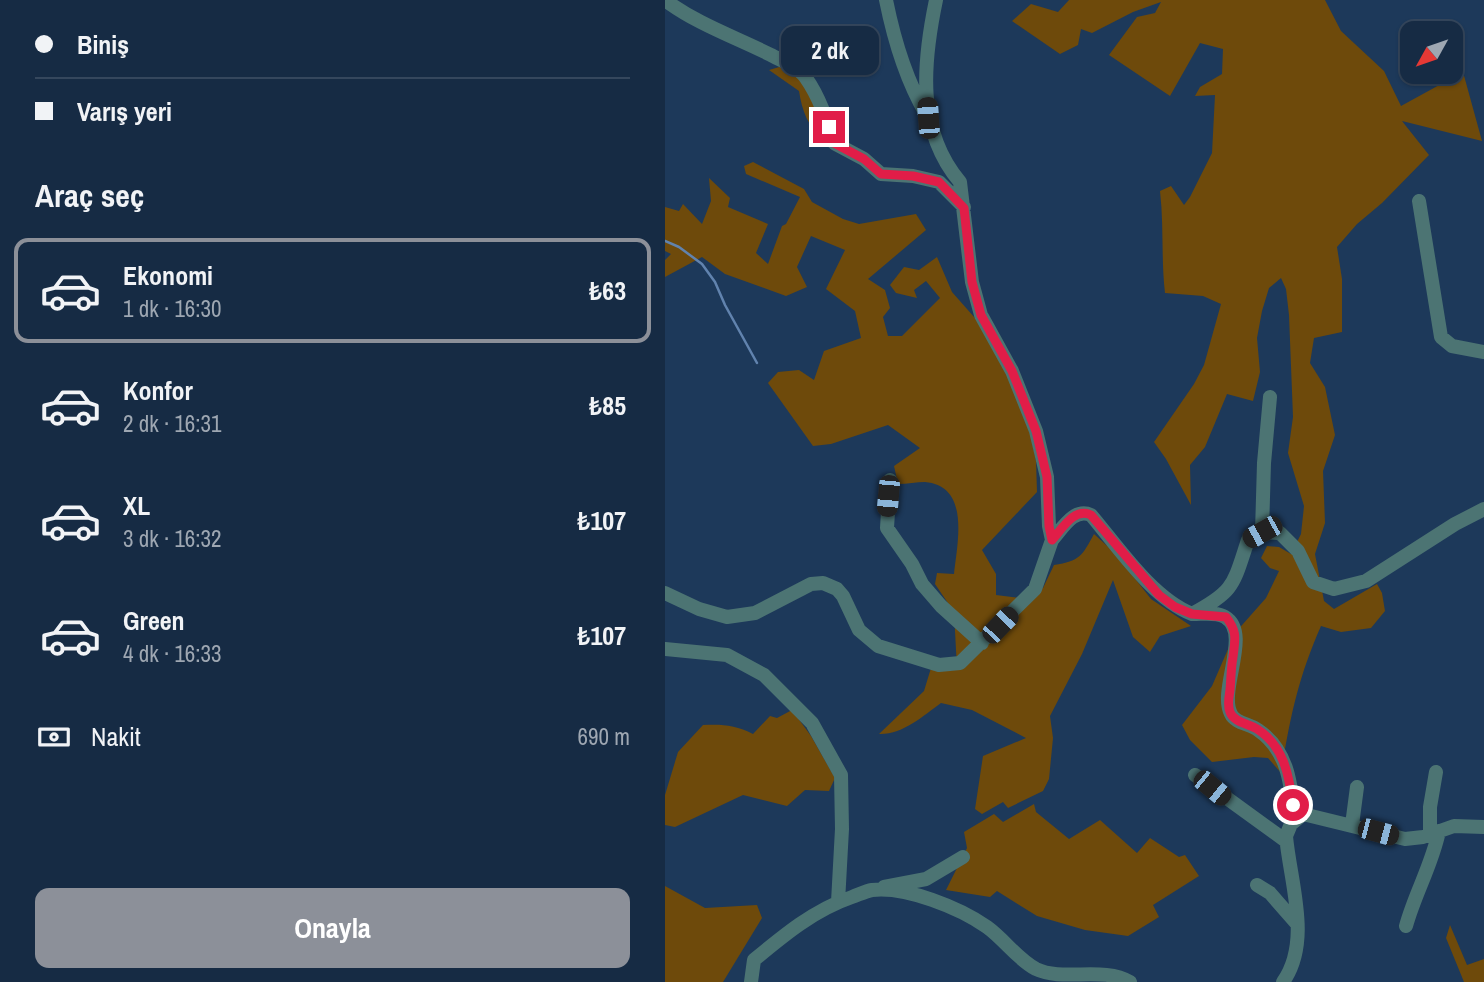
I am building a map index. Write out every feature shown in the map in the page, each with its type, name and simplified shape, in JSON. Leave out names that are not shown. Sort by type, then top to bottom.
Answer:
[{"type":"street","points":[[665,0],[682,13],[787,63],[805,76],[823,110],[834,143],[864,159],[881,174],[913,176],[939,182],[964,208]]},
{"type":"street","points":[[886,0],[910,87],[928,118],[951,171],[960,182],[972,282],[981,315],[1012,371],[1036,431],[1047,477],[1052,540]]},
{"type":"street","points":[[928,118],[925,77],[929,34],[936,0]]},
{"type":"street","points":[[1419,201],[1441,337],[1445,343],[1453,346],[1484,352]]},
{"type":"street","points":[[1262,532],[1270,397]]},
{"type":"street","points":[[890,480],[887,528],[912,564],[922,584],[941,606],[982,643]]},
{"type":"street","points":[[1192,614],[1220,599],[1232,586],[1248,540],[1262,532],[1280,533],[1298,551],[1313,582],[1333,589],[1366,581],[1455,524],[1484,509]]},
{"type":"street","points":[[665,593],[727,617],[755,613],[811,584],[823,583],[837,589],[859,629],[878,646],[939,665],[960,663],[1035,589],[1052,540],[1077,513],[1084,512],[1091,515],[1159,595],[1175,607],[1192,614],[1226,617],[1233,626],[1237,639],[1228,702],[1230,712],[1233,718],[1258,730],[1276,745],[1289,771],[1296,820]]},
{"type":"street","points":[[665,649],[727,655],[764,675],[812,723],[841,775],[842,829],[838,902]]},
{"type":"street","points":[[1406,926],[1434,852],[1430,807],[1436,772]]},
{"type":"street","points":[[1195,775],[1286,841]]},
{"type":"street","points":[[1352,825],[1357,787]]},
{"type":"street","points":[[1283,982],[1292,969],[1297,953],[1297,925],[1286,836],[1291,824],[1303,814],[1405,839],[1454,826],[1484,827]]},
{"type":"street","points":[[751,982],[754,960],[794,926],[838,902],[872,890],[926,879],[963,857]]},
{"type":"street","points":[[1257,885],[1270,893],[1297,925]]},
{"type":"street","points":[[872,890],[918,894],[954,909],[988,928],[1038,971],[1071,976],[1119,975],[1130,982]]},
{"type":"shaded area","points":[[1069,0],[1325,0],[1341,31],[1384,71],[1401,106],[1441,84],[1463,84],[1463,72],[1482,141],[1402,121],[1429,155],[1382,203],[1357,224],[1337,247],[1342,279],[1342,332],[1314,338],[1310,363],[1325,387],[1335,435],[1323,471],[1325,523],[1315,554],[1324,601],[1334,609],[1377,584],[1382,593],[1385,611],[1371,628],[1341,632],[1321,626],[1296,698],[1281,773],[1268,758],[1212,762],[1190,740],[1182,725],[1212,686],[1235,633],[1266,598],[1279,571],[1270,568],[1261,558],[1267,546],[1279,547],[1291,554],[1301,534],[1304,506],[1288,453],[1293,417],[1289,315],[1286,289],[1281,278],[1269,288],[1262,311],[1257,338],[1260,372],[1253,401],[1227,394],[1205,447],[1190,465],[1191,505],[1154,442],[1204,365],[1221,304],[1203,296],[1165,293],[1160,191],[1171,186],[1184,205],[1212,153],[1215,95],[1195,96],[1200,87],[1222,74],[1223,49],[1200,43],[1170,96],[1109,55],[1137,17],[1155,13],[1161,2],[1133,12],[1092,33],[1081,29],[1078,45],[1060,54],[1012,21],[1031,4],[1058,12]]},
{"type":"shaded area","points":[[846,28],[854,37],[805,84],[816,107],[824,140],[807,118],[799,91],[769,70],[807,59]]},
{"type":"shaded area","points":[[753,162],[804,189],[812,202],[843,219],[859,224],[916,214],[926,230],[868,279],[885,290],[890,308],[883,317],[888,336],[902,336],[940,298],[926,281],[914,290],[917,298],[896,293],[890,285],[904,267],[919,270],[937,257],[952,292],[982,326],[1007,373],[1031,436],[1036,461],[1037,492],[982,550],[996,574],[996,595],[1019,598],[1043,588],[1054,565],[1070,562],[1079,556],[1094,534],[1115,553],[1151,599],[1191,626],[1160,636],[1150,652],[1133,637],[1113,580],[1082,654],[1050,716],[1053,738],[1049,779],[1043,791],[1008,808],[1003,802],[982,814],[975,809],[983,756],[1026,738],[972,710],[941,703],[904,728],[879,734],[924,691],[931,668],[957,669],[954,612],[935,584],[937,573],[954,574],[958,518],[949,494],[940,486],[925,482],[898,484],[894,466],[920,448],[888,425],[831,444],[813,446],[768,383],[778,372],[799,370],[814,380],[824,351],[861,338],[855,311],[826,289],[845,250],[811,236],[797,267],[807,287],[786,296],[725,274],[702,257],[665,277],[665,260],[671,254],[665,251],[665,207],[679,211],[683,204],[702,224],[711,201],[709,178],[730,198],[728,207],[768,224],[756,253],[768,264],[782,226],[786,224],[800,197],[746,174],[744,166]]},
{"type":"shaded area","points":[[792,710],[811,736],[835,778],[829,791],[805,790],[787,806],[743,795],[675,827],[665,825],[665,795],[678,752],[703,725],[729,726],[753,734],[770,716],[777,718]]},
{"type":"shaded area","points":[[1034,804],[1036,812],[1069,839],[1100,820],[1137,853],[1150,838],[1179,857],[1185,855],[1199,876],[1153,905],[1159,917],[1128,936],[1085,930],[1037,916],[997,891],[990,897],[946,890],[967,848],[964,832],[994,814],[1003,822]]},
{"type":"shaded area","points":[[665,886],[705,908],[757,905],[762,918],[723,982],[665,982]]},
{"type":"shaded area","points":[[1450,925],[1467,965],[1484,959],[1484,982],[1464,982],[1446,938]]},
{"type":"waterway","points":[[665,241],[679,247],[702,264],[715,282],[757,363]]},
{"type":"route","points":[[829,127],[834,143],[864,159],[881,174],[913,176],[939,182],[964,208],[972,282],[981,315],[1012,371],[1036,431],[1047,477],[1052,540],[1077,513],[1091,515],[1159,595],[1175,607],[1192,614],[1226,617],[1233,626],[1237,639],[1228,702],[1230,712],[1233,718],[1258,730],[1276,745],[1289,771],[1293,805]]}]
